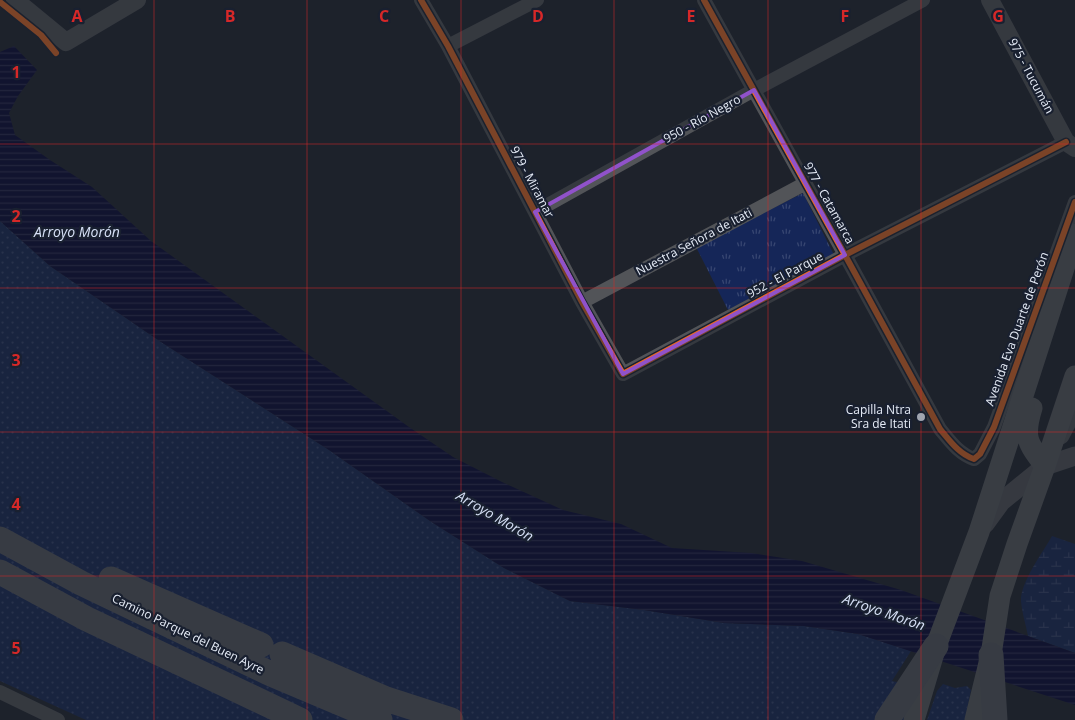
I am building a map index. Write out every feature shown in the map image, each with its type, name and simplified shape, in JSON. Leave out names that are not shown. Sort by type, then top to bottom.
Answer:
[{"type":"highway","points":[[0,530],[386,699],[451,720]]},
{"type":"highway","name":"Camino Parque del Buen Ayre","points":[[0,539],[81,582],[271,674],[380,720]]},
{"type":"highway","points":[[0,572],[86,619],[300,720]]},
{"type":"highway","points":[[887,720],[917,688],[936,646]]},
{"type":"highway","points":[[985,716],[991,655]]},
{"type":"main road","name":"Avenida Eva Duarte de Perón","points":[[936,646],[980,532],[1075,234]]},
{"type":"main road","points":[[1040,459],[1029,443],[1026,434],[1028,421],[1046,364],[1051,310]]},
{"type":"main road","points":[[991,655],[1000,596],[1017,544],[1040,459],[1075,376]]},
{"type":"main road","points":[[980,532],[1001,502],[1040,459],[1075,456]]},
{"type":"main road","points":[[914,720],[917,688]]},
{"type":"street","points":[[15,0],[66,42],[134,0]]},
{"type":"street","name":"979 - Miramar","points":[[421,0],[448,46],[582,302],[623,374]]},
{"type":"street","points":[[448,46],[537,0]]},
{"type":"street","name":"977 - Catamarca","points":[[704,0],[940,429],[960,452],[974,459]]},
{"type":"street","name":"950 - Río Negro","points":[[535,212],[754,90],[923,0]]},
{"type":"street","name":"975 - Tucumán","points":[[990,0],[1070,145]]},
{"type":"street","name":"952 - El Parque","points":[[623,374],[845,255],[1070,145]]},
{"type":"street","name":"Nuestra Señora de Itati","points":[[582,302],[806,183]]},
{"type":"street","name":"Avenida Eva Duarte de Perón","points":[[974,459],[980,454],[994,427],[1075,202]]},
{"type":"street","points":[[1040,459],[1074,417],[1075,412]]},
{"type":"street","points":[[0,692],[58,720]]},
{"type":"highlighted area","points":[[754,90],[845,255],[623,374],[535,212]]},
{"type":"green space","points":[[803,193],[834,255],[728,310],[696,247]]},
{"type":"green space","points":[[0,221],[50,266],[161,342],[329,450],[430,521],[504,568],[570,601],[644,610],[724,623],[804,626],[858,634],[911,651],[892,681],[911,685],[914,720],[86,720],[0,681]]},
{"type":"green space","points":[[1052,536],[1075,544],[1075,653],[1028,636],[1022,610],[1021,601],[1024,586]]},
{"type":"green space","points":[[943,684],[955,688],[967,686],[971,690],[965,720],[927,720],[937,691]]},
{"type":"water","name":"Arroyo Morón","points":[[14,46],[37,70],[18,96],[9,113],[15,135],[92,187],[151,241],[453,457],[563,510],[621,524],[672,548],[751,553],[802,561],[901,590],[1075,653],[1075,705],[858,634],[804,626],[724,623],[644,610],[570,601],[504,568],[430,521],[329,450],[161,342],[50,266],[0,221],[0,52]]},
{"type":"cycle path","points":[[421,0],[448,46],[582,302],[623,374],[845,255],[1066,142]]},
{"type":"cycle path","points":[[704,0],[940,429],[959,450],[969,457],[974,459],[980,454],[994,427],[1075,202]]},
{"type":"cycle path","points":[[0,2],[41,35],[56,53]]},
{"type":"place","name":"Capilla Ntra Sra de Itati","points":[[921,417]]}]
